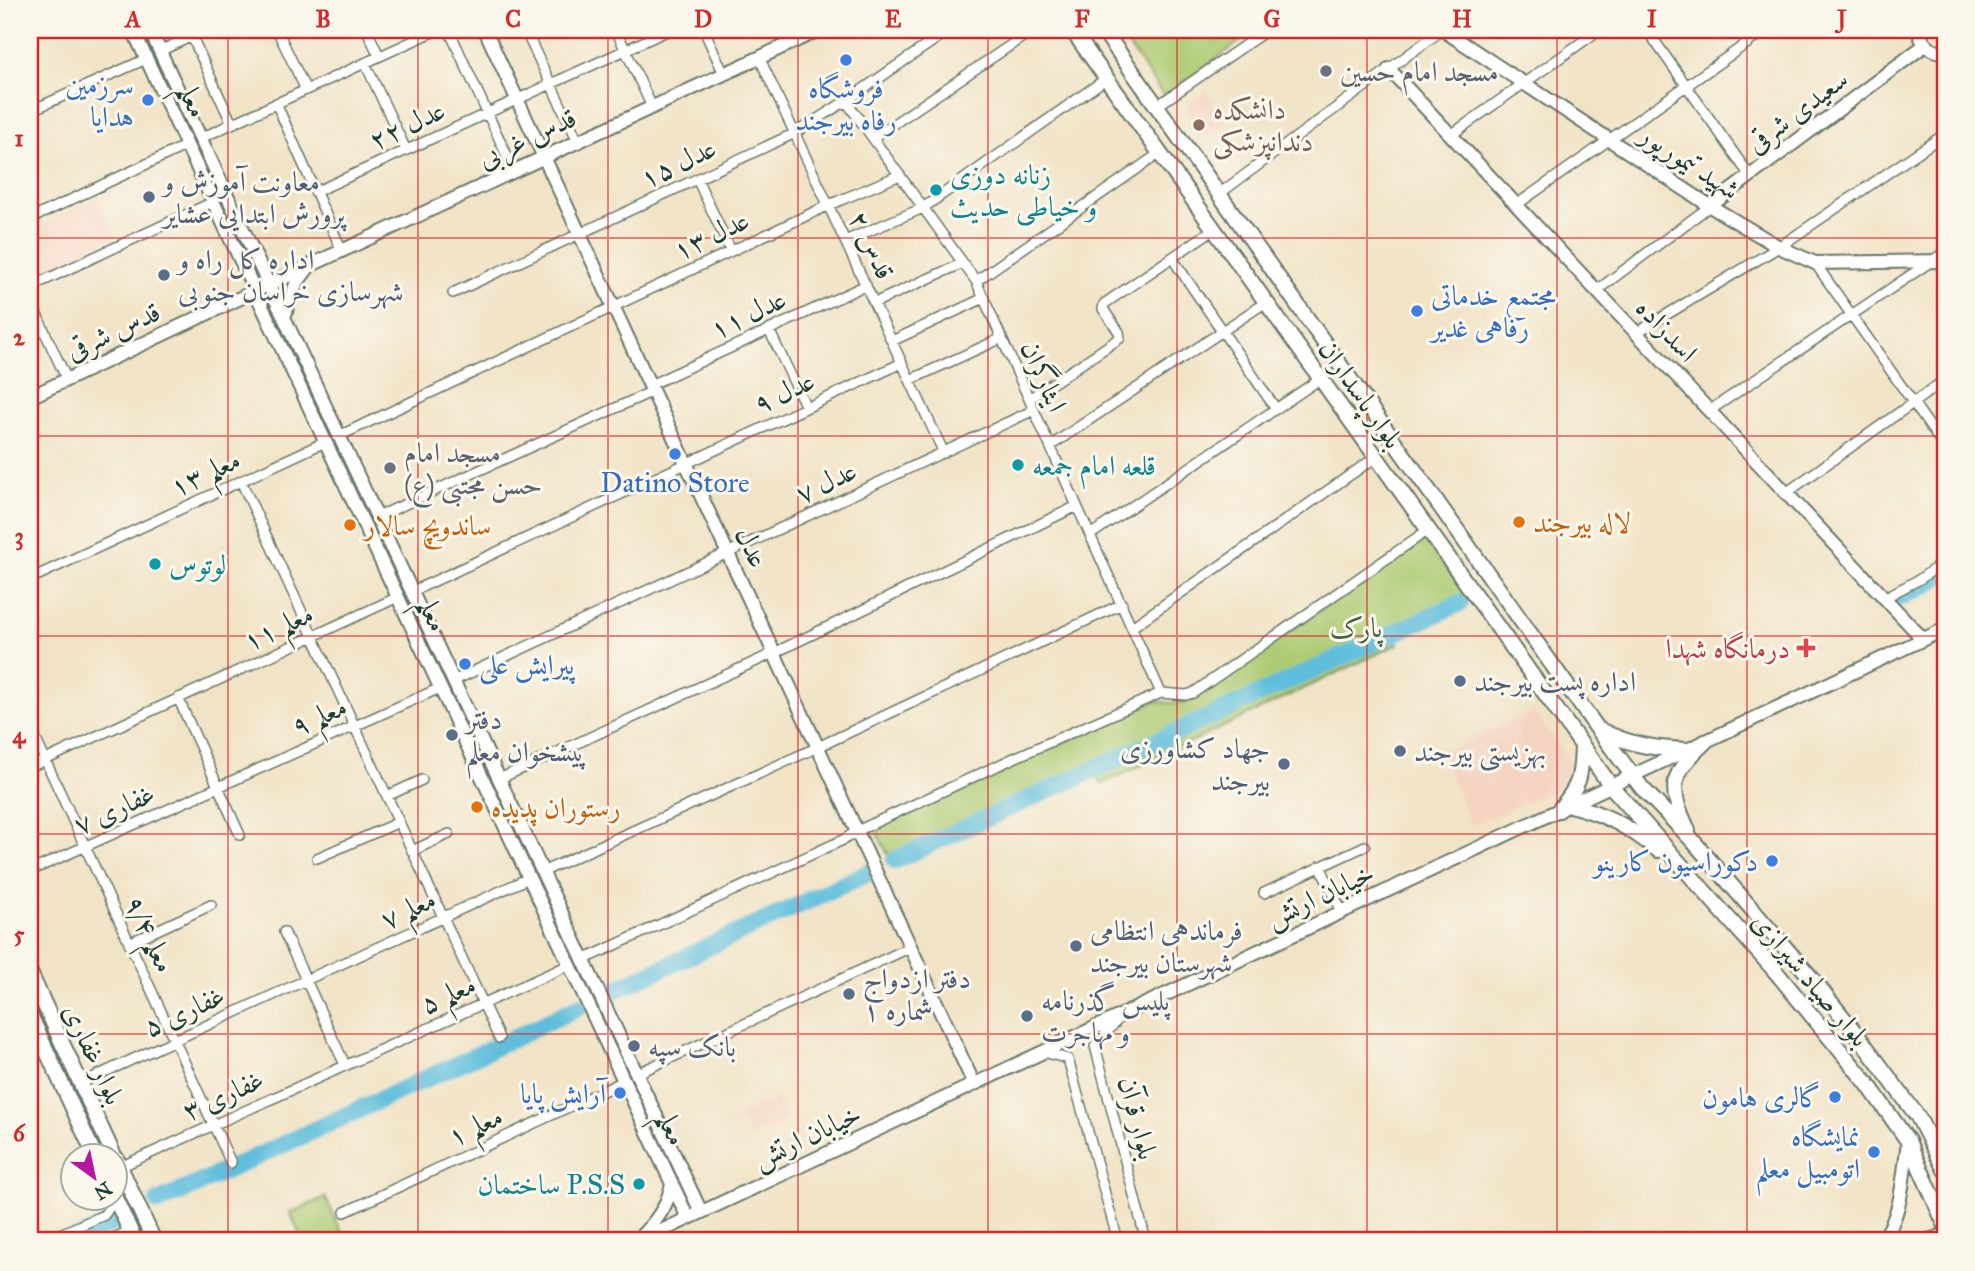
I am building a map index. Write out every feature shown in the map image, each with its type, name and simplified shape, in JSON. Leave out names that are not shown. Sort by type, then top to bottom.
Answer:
[{"type":"main road","name":"معلم","points":[[133,30],[688,1219]]},
{"type":"main road","name":"معلم","points":[[150,30],[701,1212]]},
{"type":"main road","name":"عدل","points":[[485,30],[974,1084]]},
{"type":"main road","name":"قدس غربی","points":[[255,291],[819,30]]},
{"type":"main road","name":"بلوار پاسداران","points":[[1072,30],[1611,786]]},
{"type":"main road","name":"بلوار پاسداران","points":[[1102,30],[1633,776]]},
{"type":"main road","name":"شهید تیمورپور","points":[[1443,30],[1710,206],[1779,247],[1815,263],[1939,261]]},
{"type":"main road","points":[[1918,30],[1925,45],[1936,52],[1944,53]]},
{"type":"main road","name":"سعیدی شرقی","points":[[1710,206],[1925,45]]},
{"type":"main road","name":"اسدزاده","points":[[1389,69],[1923,639]]},
{"type":"main road","points":[[284,317],[296,284],[311,265]]},
{"type":"main road","name":"قدس شرقی","points":[[30,397],[255,291]]},
{"type":"main road","name":"خیابان ارتش","points":[[637,1241],[663,1234],[701,1212],[1945,629]]},
{"type":"main road","points":[[1597,728],[1638,746],[1688,750]]},
{"type":"main road","points":[[1693,841],[1678,810],[1675,785],[1678,771],[1705,742]]},
{"type":"main road","points":[[1582,746],[1581,772],[1576,790],[1564,808],[1593,811],[1633,830],[1689,875]]},
{"type":"main road","name":"بلوار صیاد شیرازی","points":[[1633,776],[1814,981],[1919,1117],[1945,1170]]},
{"type":"main road","name":"بلوار صیاد شیرازی","points":[[1611,786],[1776,972],[1867,1083],[1908,1141],[1945,1224]]},
{"type":"main road","name":"بلوار غفاری","points":[[30,973],[108,1142]]},
{"type":"main road","name":"بلوار غفاری","points":[[30,1015],[89,1142]]},
{"type":"main road","points":[[1919,1117],[1945,1146]]},
{"type":"main road","points":[[1882,1241],[1899,1206],[1908,1141]]},
{"type":"main road","points":[[637,1241],[664,1209],[672,1184]]},
{"type":"main road","name":"بلوار غفاری","points":[[130,1190],[154,1241]]},
{"type":"main road","points":[[121,1212],[133,1236]]},
{"type":"main road","points":[[663,1234],[676,1241]]},
{"type":"main road","points":[[1926,1241],[1945,1235]]},
{"type":"street","points":[[160,51],[190,33],[205,30]]},
{"type":"street","points":[[277,30],[306,90]]},
{"type":"street","points":[[367,30],[379,56]]},
{"type":"street","points":[[201,138],[437,30]]},
{"type":"street","points":[[449,30],[514,171]]},
{"type":"street","points":[[525,30],[578,141]]},
{"type":"street","points":[[617,30],[652,107]]},
{"type":"street","name":"عدل ۲۲","points":[[316,192],[669,30]]},
{"type":"street","points":[[704,30],[724,74]]},
{"type":"street","points":[[786,30],[791,43]]},
{"type":"street","points":[[873,138],[1033,30]]},
{"type":"street","points":[[1157,106],[1267,30]]},
{"type":"street","points":[[1219,194],[1443,30]]},
{"type":"street","points":[[1451,135],[1599,30]]},
{"type":"street","points":[[1647,30],[1750,176]]},
{"type":"street","points":[[1516,205],[1766,30]]},
{"type":"street","points":[[190,33],[232,124]]},
{"type":"street","name":"عدل ۱۵","points":[[453,293],[795,133],[945,33]]},
{"type":"street","name":"قدس ۲","points":[[760,57],[944,453]]},
{"type":"street","points":[[30,111],[146,59]]},
{"type":"street","points":[[365,63],[406,150]]},
{"type":"street","points":[[845,241],[923,208],[1107,78]]},
{"type":"street","name":"ایثارگران","points":[[846,101],[976,281],[1161,693]]},
{"type":"street","points":[[276,103],[342,251]]},
{"type":"street","points":[[1636,334],[1779,247],[1945,134]]},
{"type":"street","points":[[30,219],[187,145]]},
{"type":"street","points":[[976,281],[1160,153]]},
{"type":"street","name":"عدل ۱۳","points":[[339,436],[828,205],[900,175]]},
{"type":"street","points":[[697,179],[731,251]]},
{"type":"street","points":[[30,287],[213,202]]},
{"type":"street","name":"سعیدی شرقی","points":[[1596,290],[1710,206]]},
{"type":"street","points":[[1029,399],[1120,338],[1121,335],[1102,306],[1214,229]]},
{"type":"street","points":[[1709,411],[1852,315],[1939,261],[1945,252]]},
{"type":"street","points":[[1171,258],[1276,409]]},
{"type":"street","points":[[874,303],[963,263]]},
{"type":"street","points":[[1815,263],[1945,448]]},
{"type":"street","name":"عدل ۱۱","points":[[377,517],[517,453],[866,285]]},
{"type":"street","points":[[892,341],[984,299]]},
{"type":"street","points":[[30,300],[67,380]]},
{"type":"street","points":[[1050,446],[1266,302]]},
{"type":"street","points":[[769,330],[806,407]]},
{"type":"street","points":[[910,380],[1002,338]]},
{"type":"street","name":"عدل ۹","points":[[411,592],[902,363]]},
{"type":"street","points":[[1090,535],[1321,379]]},
{"type":"street","points":[[1786,493],[1945,380]]},
{"type":"street","name":"عدل ۷","points":[[453,681],[1034,410]]},
{"type":"street","name":"معلم ۱۳","points":[[30,579],[325,442]]},
{"type":"street","points":[[1132,627],[1376,457]]},
{"type":"street","points":[[241,481],[499,1038]]},
{"type":"street","points":[[499,779],[774,653],[1077,506]]},
{"type":"street","points":[[583,960],[1014,758],[1161,693],[1194,693],[1428,530]]},
{"type":"street","points":[[1884,598],[1920,579],[1945,561]]},
{"type":"street","name":"معلم ۱۱","points":[[30,767],[398,597]]},
{"type":"street","points":[[542,872],[818,747],[1122,604]]},
{"type":"street","name":"معلم ۹","points":[[218,787],[440,688]]},
{"type":"street","points":[[178,698],[240,835]]},
{"type":"street","name":"معلم ۹/۴","points":[[30,727],[231,1163]]},
{"type":"street","points":[[387,796],[422,780]]},
{"type":"street","name":"غفاری ۷","points":[[30,871],[218,787]]},
{"type":"street","points":[[317,858],[398,822]]},
{"type":"street","points":[[412,851],[449,834]]},
{"type":"street","points":[[1264,893],[1365,846]]},
{"type":"street","points":[[1320,866],[1342,912]]},
{"type":"street","name":"معلم ۷","points":[[307,981],[529,878]]},
{"type":"street","points":[[129,943],[211,905]]},
{"type":"street","points":[[284,932],[345,1065]]},
{"type":"street","points":[[636,1074],[911,947]]},
{"type":"street","name":"معلم ۵","points":[[345,1065],[569,965]]},
{"type":"street","name":"غفاری ۵","points":[[81,1083],[307,981]]},
{"type":"street","name":"بلوار قرآن","points":[[1122,1015],[1095,1046],[1146,1241]]},
{"type":"street","name":"بلوار قرآن","points":[[1044,1052],[1068,1059],[1118,1241]]},
{"type":"street","name":"غفاری ۳","points":[[130,1155],[213,1125],[345,1065]]},
{"type":"street","name":"معلم ۱","points":[[345,1212],[624,1081]]},
{"type":"street","points":[[44,1241],[106,1212]]},
{"type":"street","points":[[107,1241],[133,1236]]},
{"type":"shaded area","points":[[1206,91],[1226,123],[1203,137],[1187,111],[1189,103]]},
{"type":"shaded area","points":[[98,197],[116,237],[30,277],[30,230]]},
{"type":"shaded area","points":[[1534,712],[1572,763],[1574,771],[1569,785],[1471,825],[1441,753]]},
{"type":"shaded area","points":[[777,1097],[788,1120],[751,1138],[740,1114]]},
{"type":"green space","points":[[1117,30],[1256,30],[1164,96]]},
{"type":"green space","name":"پارک","points":[[1426,539],[1465,593],[1390,627],[1398,644],[1102,784],[1096,775],[893,864],[877,833],[881,826],[1154,701],[1182,704]]},
{"type":"green space","points":[[325,1197],[346,1241],[303,1241],[290,1213]]},
{"type":"waterway","points":[[1901,597],[1945,572]]},
{"type":"waterway","points":[[895,860],[1460,603]]},
{"type":"waterway","points":[[613,991],[870,872]]},
{"type":"waterway","points":[[506,1042],[580,1006]]},
{"type":"waterway","points":[[158,1202],[497,1046]]},
{"type":"waterway","points":[[72,1241],[114,1222]]},
{"type":"place","name":"فروشگاه رفاه بیرجند","points":[[846,60]]},
{"type":"place","name":"مسجد امام حسین","points":[[1326,71]]},
{"type":"place","name":"سرزمین هدایا","points":[[148,100]]},
{"type":"place","name":"دانشکده دندانپزشکی","points":[[1199,125]]},
{"type":"place","name":"زنانه دوزی و خیاطی حدیث","points":[[936,190]]},
{"type":"place","name":"معاونت آموزش و پرورش ابتدایی عشایر","points":[[149,197]]},
{"type":"place","name":"اداره کل راه و شهرسازی خراسان جنوبی","points":[[164,275]]},
{"type":"place","name":"مجتمع خدماتی رفاهی غدیر","points":[[1417,311]]},
{"type":"place","name":"Datino Store","points":[[675,454]]},
{"type":"place","name":"قلعه امام جمعه","points":[[1018,465]]},
{"type":"place","name":"مسجد امام حسن مجتبی (ع)","points":[[390,468]]},
{"type":"place","name":"لاله بیرجند","points":[[1519,522]]},
{"type":"place","name":"ساندویچ سالار","points":[[350,525]]},
{"type":"place","name":"لوتوس","points":[[155,564]]},
{"type":"place","name":"درمانگاه شهدا","points":[[1806,648]]},
{"type":"place","name":"پیرایش علی","points":[[465,664]]},
{"type":"place","name":"اداره پست بیرجند","points":[[1460,681]]},
{"type":"place","name":"دفتر پیشخوان معلم","points":[[452,735]]},
{"type":"place","name":"بهزیستی بیرجند","points":[[1400,751]]},
{"type":"place","name":"جهاد کشاورزی بیرجند","points":[[1284,764]]},
{"type":"place","name":"رستوران پدیده","points":[[477,807]]},
{"type":"place","name":"دکوراسیون کارینو","points":[[1772,861]]},
{"type":"place","name":"فرماندهی انتظامی شهرستان بیرجند","points":[[1076,946]]},
{"type":"place","name":"دفتر ازدواج شماره ۱","points":[[849,994]]},
{"type":"place","name":"پلیس گذرنامه و مهاجرت","points":[[1027,1016]]},
{"type":"place","name":"بانک سپه","points":[[634,1046]]},
{"type":"place","name":"آرایش پایا","points":[[620,1093]]},
{"type":"place","name":"گالری هامون","points":[[1835,1097]]},
{"type":"place","name":"نمایشگاه اتومبیل معلم","points":[[1874,1152]]},
{"type":"place","name":"ساختمان P.S.S","points":[[639,1184]]}]
